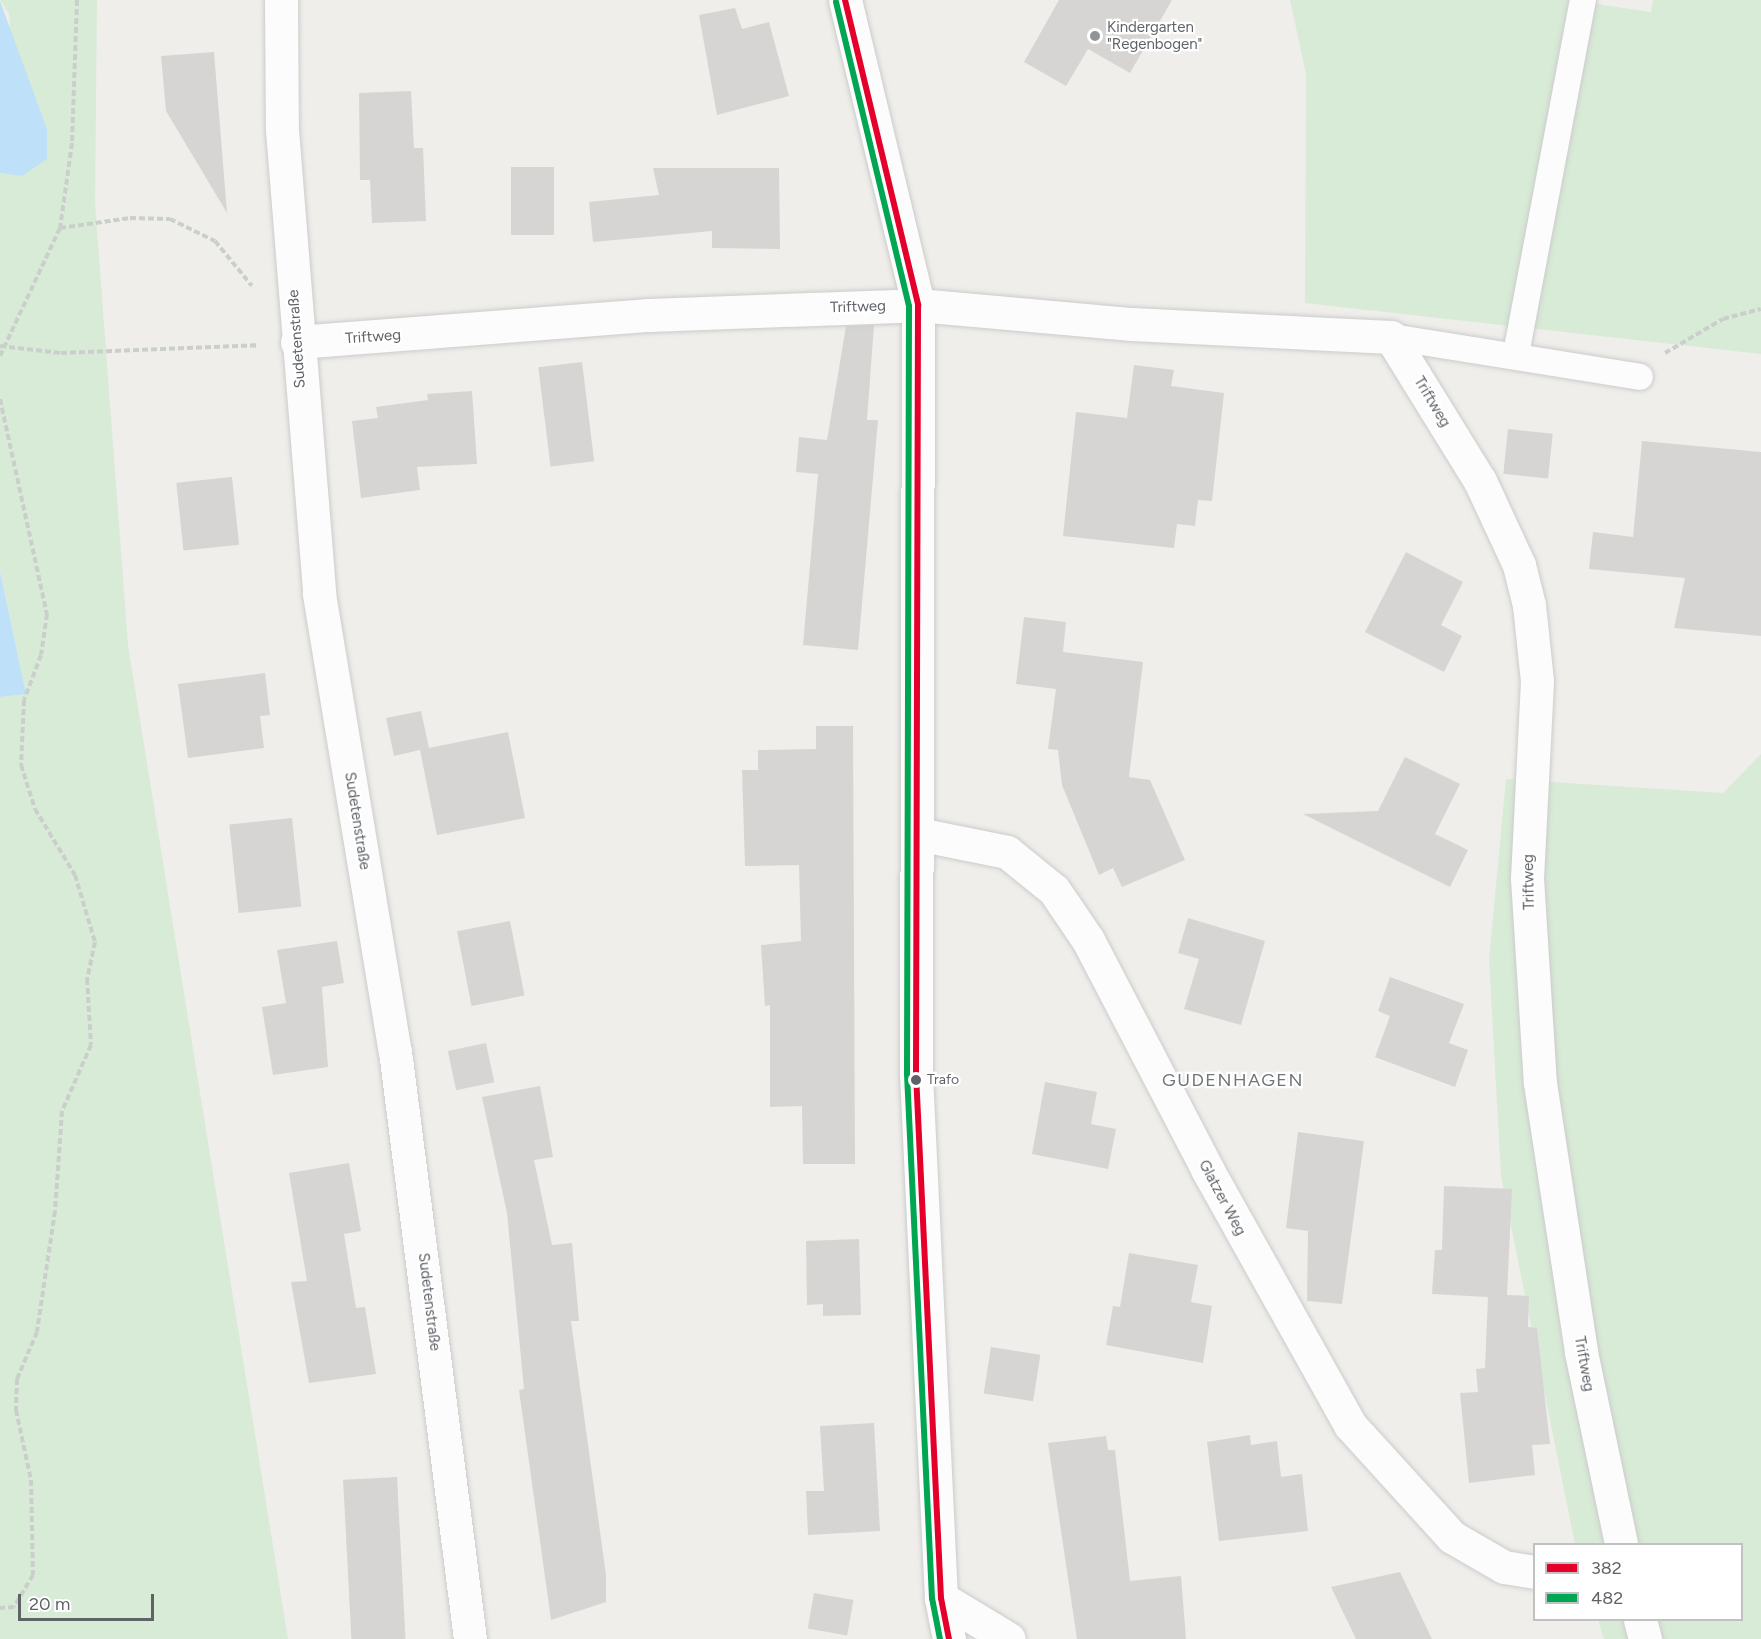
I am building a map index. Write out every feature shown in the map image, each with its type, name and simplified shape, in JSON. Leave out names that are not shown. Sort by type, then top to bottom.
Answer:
[{"type":"street","name":"Sudetenstraße","points":[[281,0],[282,130],[297,342],[319,594],[395,1051],[470,1639]]},
{"type":"street","points":[[845,0],[918,305],[916,1074],[941,1598],[948,1639]]},
{"type":"street","name":"Triftweg","points":[[297,342],[649,315],[918,305],[1132,324],[1391,337],[1480,481],[1519,565],[1529,605],[1537,681],[1527,878],[1540,1083],[1576,1321],[1621,1543]]},
{"type":"street","name":"Glatzer Weg","points":[[918,834],[1007,852],[1054,890],[1088,940],[1207,1169],[1350,1425],[1452,1537],[1504,1567],[1533,1572]]},
{"type":"street","points":[[941,1598],[1009,1639]]},
{"type":"street","points":[[1640,1621],[1645,1639]]},
{"type":"lane","points":[[1516,354],[1583,0]]},
{"type":"lane","points":[[1391,337],[1516,354],[1640,376]]},
{"type":"path","points":[[0,356],[60,228],[72,143],[77,0]]},
{"type":"path","points":[[60,228],[130,218],[170,219],[191,226],[215,241],[297,342]]},
{"type":"path","points":[[1640,376],[1695,332],[1761,309]]},
{"type":"path","points":[[3,347],[61,353],[297,342]]},
{"type":"path","points":[[0,399],[47,614],[41,655],[24,700],[21,765],[35,809],[75,875],[95,942],[87,979],[91,1045],[62,1111],[55,1211],[37,1332],[17,1378],[16,1410],[31,1480],[33,1575],[14,1607],[0,1608]]},
{"type":"green space","points":[[0,0],[97,0],[95,203],[128,645],[288,1639],[0,1639],[0,697],[26,694],[0,570],[0,173],[22,176],[9,14]]},
{"type":"green space","points":[[1290,0],[1569,0],[1651,12],[1653,0],[1761,0],[1761,354],[1305,303],[1306,74]]},
{"type":"green space","points":[[1761,754],[1761,1639],[1604,1639],[1598,1621],[1743,1621],[1743,1543],[1575,1543],[1501,1176],[1489,960],[1506,779],[1723,793]]},
{"type":"water","points":[[0,1],[47,129],[47,159],[22,176],[0,173]]},
{"type":"water","points":[[0,571],[26,694],[0,697]]},
{"type":"building","name":"Kindergarten \"Regenbogen\"","points":[[1059,0],[1172,0],[1130,73],[1088,49],[1066,86],[1024,62]]},
{"type":"building","points":[[735,8],[742,29],[769,22],[789,96],[717,115],[699,15]]},
{"type":"building","points":[[214,52],[227,213],[166,111],[161,56]]},
{"type":"building","points":[[411,91],[414,148],[423,148],[426,221],[372,223],[370,180],[360,180],[359,93]]},
{"type":"building","points":[[511,167],[554,167],[554,235],[511,235]]},
{"type":"building","points":[[653,168],[779,168],[780,249],[712,248],[712,231],[593,242],[589,202],[659,195]]},
{"type":"building","points":[[874,325],[867,420],[878,420],[858,650],[803,645],[818,474],[796,472],[799,437],[827,440],[846,326]]},
{"type":"building","points":[[582,362],[594,461],[551,467],[538,367]]},
{"type":"building","points":[[1134,365],[1174,370],[1171,386],[1224,393],[1212,501],[1198,500],[1195,526],[1177,524],[1174,548],[1063,536],[1076,412],[1127,418]]},
{"type":"building","points":[[472,391],[477,464],[417,467],[420,490],[361,498],[352,421],[378,418],[376,407],[428,400],[427,394]]},
{"type":"building","points":[[1508,429],[1553,434],[1548,478],[1503,474]]},
{"type":"building","points":[[1642,441],[1761,452],[1761,636],[1674,628],[1685,578],[1589,569],[1593,532],[1633,537]]},
{"type":"building","points":[[232,477],[239,545],[183,550],[176,483]]},
{"type":"building","points":[[1406,552],[1463,582],[1441,625],[1462,636],[1444,672],[1365,632]]},
{"type":"building","points":[[1024,617],[1066,622],[1063,652],[1143,662],[1129,777],[1150,780],[1185,860],[1122,887],[1113,868],[1099,875],[1062,785],[1058,750],[1048,749],[1056,689],[1016,684]]},
{"type":"building","points":[[265,673],[270,715],[260,716],[264,748],[188,758],[178,684]]},
{"type":"building","points":[[421,711],[429,748],[508,732],[525,818],[437,835],[420,750],[394,756],[386,718]]},
{"type":"building","points":[[816,726],[853,726],[855,1164],[803,1164],[802,1106],[770,1107],[770,1005],[765,1006],[761,945],[801,941],[799,865],[745,866],[742,770],[758,770],[758,750],[816,749]]},
{"type":"building","points":[[1405,757],[1460,784],[1435,834],[1468,850],[1450,887],[1303,814],[1378,811]]},
{"type":"building","points":[[292,818],[301,907],[239,913],[229,825]]},
{"type":"building","points":[[1188,918],[1265,941],[1241,1025],[1184,1009],[1199,959],[1178,953]]},
{"type":"building","points":[[510,921],[525,996],[471,1006],[457,931]]},
{"type":"building","points":[[337,941],[344,983],[322,987],[328,1067],[273,1075],[262,1007],[286,1003],[277,950]]},
{"type":"building","points":[[1390,977],[1464,1004],[1449,1043],[1468,1050],[1455,1087],[1375,1057],[1390,1016],[1378,1011]]},
{"type":"building","points":[[486,1043],[494,1082],[456,1090],[448,1051]]},
{"type":"building","points":[[1045,1082],[1097,1092],[1091,1124],[1116,1129],[1108,1169],[1032,1154]]},
{"type":"building","points":[[540,1086],[553,1157],[534,1160],[552,1245],[572,1243],[579,1321],[571,1321],[606,1575],[606,1602],[551,1620],[519,1390],[524,1389],[507,1213],[482,1097]]},
{"type":"building","points":[[1298,1132],[1364,1141],[1342,1304],[1307,1301],[1308,1231],[1286,1228]]},
{"type":"building","points":[[349,1163],[361,1231],[344,1234],[356,1308],[365,1307],[376,1374],[309,1383],[291,1282],[307,1281],[289,1173]]},
{"type":"building","points":[[1444,1186],[1512,1189],[1507,1295],[1529,1296],[1528,1327],[1537,1328],[1550,1444],[1532,1445],[1535,1475],[1469,1483],[1460,1393],[1478,1392],[1476,1369],[1485,1368],[1488,1297],[1432,1294],[1435,1250],[1442,1250]]},
{"type":"building","points":[[859,1239],[861,1315],[823,1316],[823,1304],[807,1305],[806,1241]]},
{"type":"building","points":[[1129,1253],[1198,1265],[1191,1302],[1212,1306],[1203,1363],[1106,1345],[1113,1306],[1120,1307]]},
{"type":"building","points":[[991,1347],[1040,1355],[1033,1401],[984,1393]]},
{"type":"building","points":[[874,1423],[880,1531],[808,1535],[806,1491],[824,1491],[820,1426]]},
{"type":"building","points":[[1250,1435],[1251,1445],[1277,1441],[1281,1477],[1302,1474],[1308,1531],[1219,1541],[1207,1442]]},
{"type":"building","points":[[1106,1436],[1108,1450],[1115,1450],[1130,1581],[1181,1576],[1186,1639],[1077,1639],[1048,1443]]},
{"type":"building","points":[[397,1477],[405,1639],[351,1639],[343,1480]]},
{"type":"building","points":[[1400,1572],[1432,1639],[1356,1639],[1331,1587]]},
{"type":"building","points":[[814,1593],[853,1600],[847,1635],[808,1628]]},
{"type":"transit line","name":"382","points":[[845,0],[918,305],[916,1074],[941,1598],[949,1639]]},
{"type":"transit line","name":"482","points":[[836,2],[909,306],[907,1074],[932,1598],[940,1639]]},
{"type":"place","name":"Kindergarten \"Regenbogen\"","points":[[1095,36]]},
{"type":"place","name":"Trafo","points":[[916,1080]]},
{"type":"district","name":"GUDENHAGEN","points":[[1233,1080]]}]
